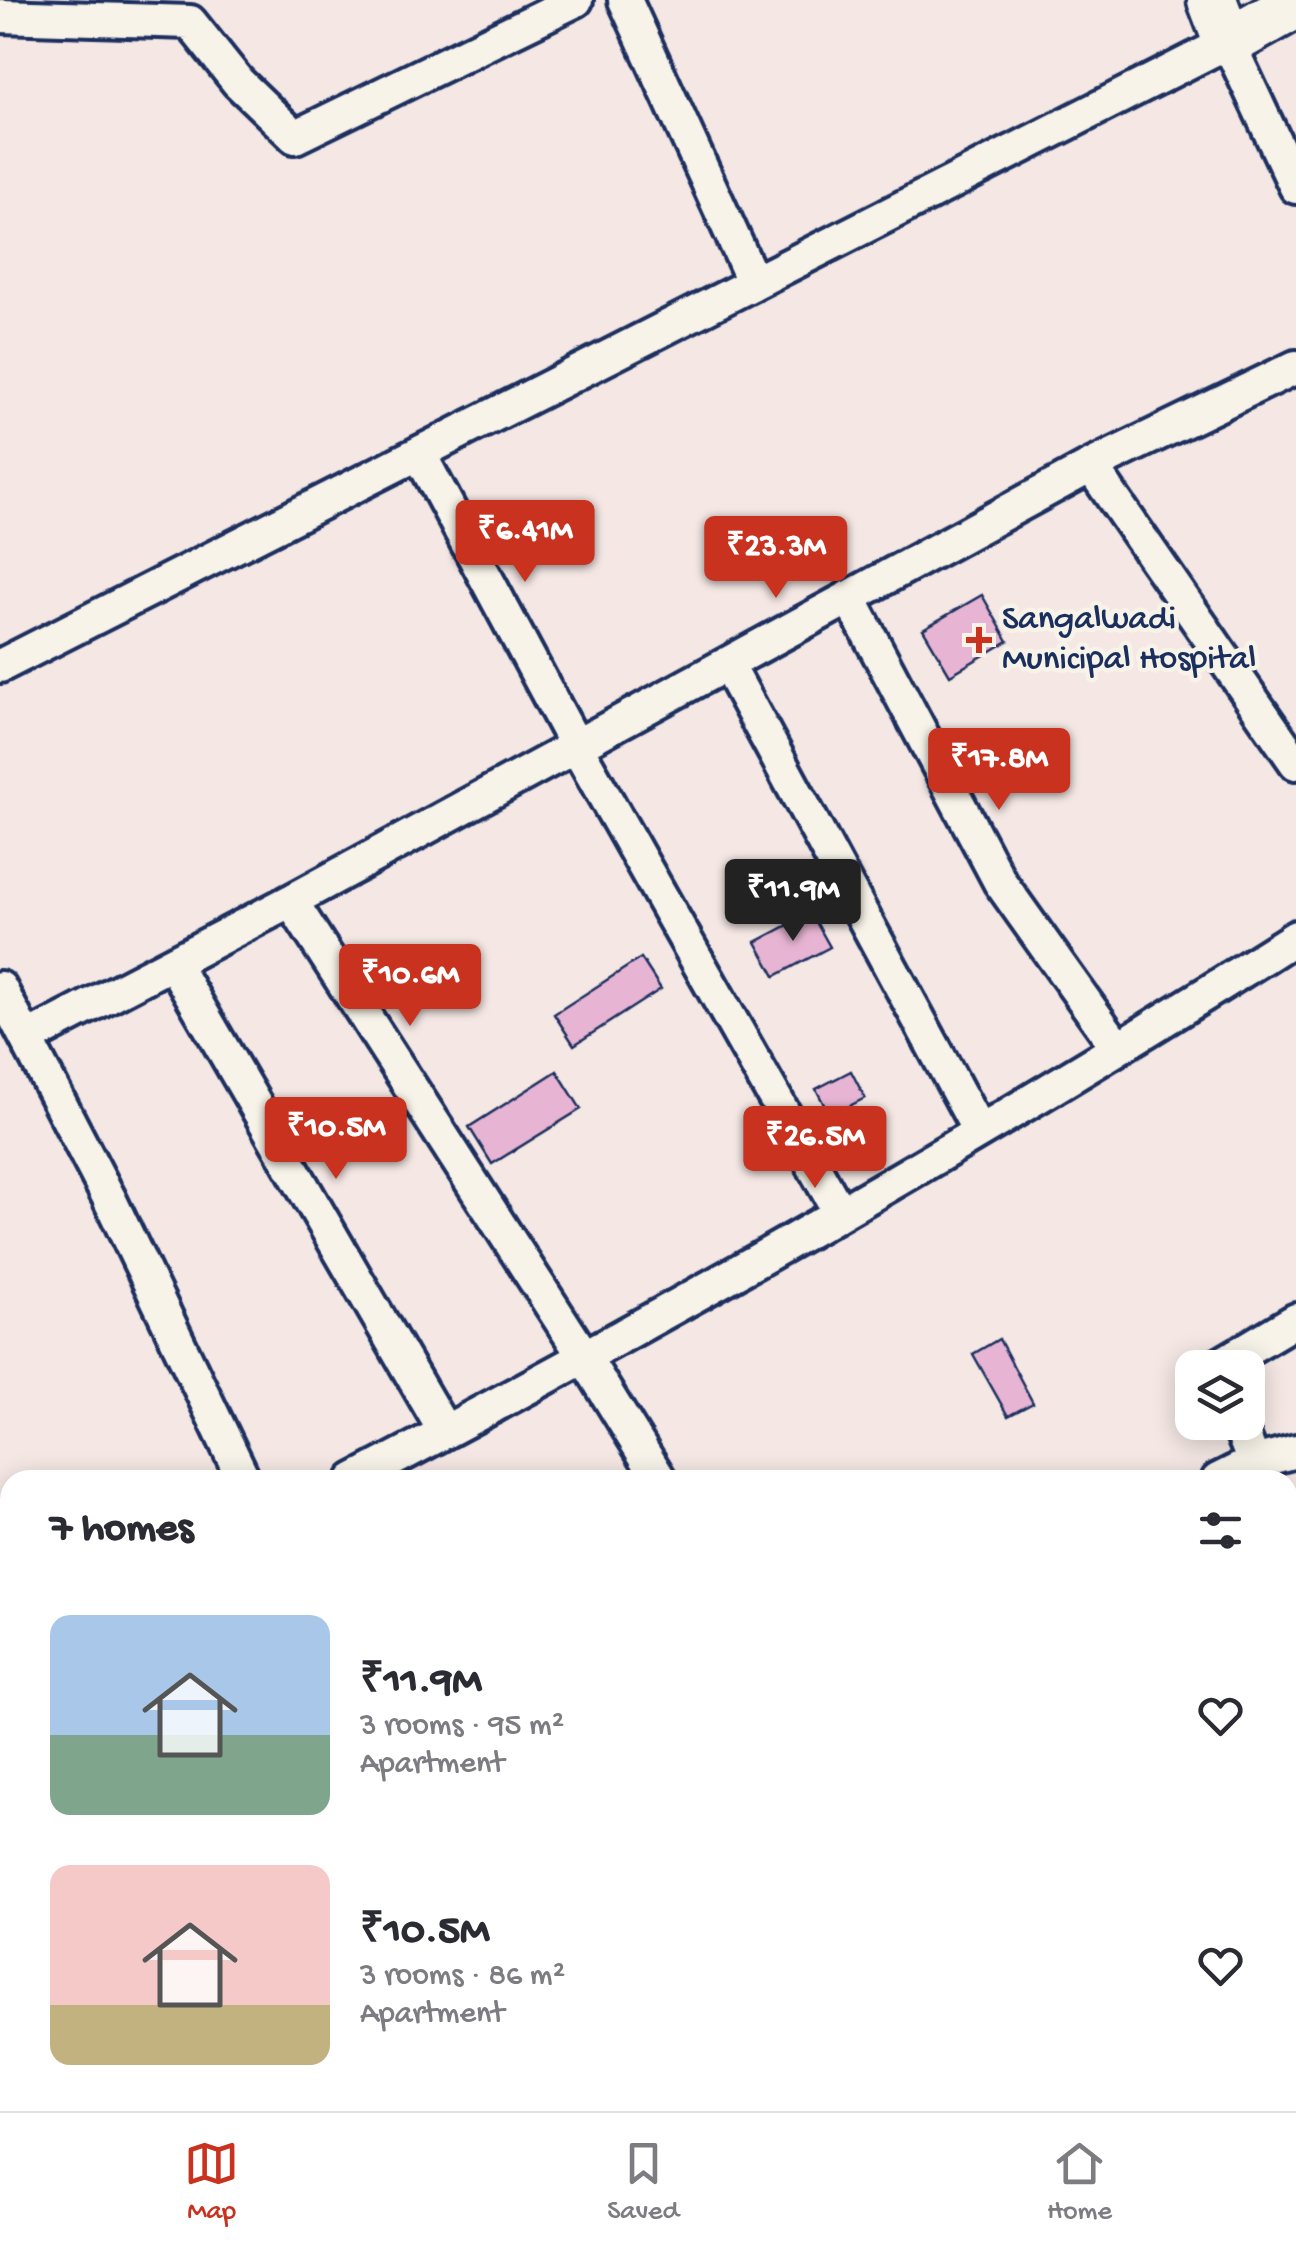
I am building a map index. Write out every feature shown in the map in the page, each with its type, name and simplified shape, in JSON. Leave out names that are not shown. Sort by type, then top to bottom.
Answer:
[{"type":"main road","points":[[1220,21],[1296,4]]},
{"type":"street","points":[[0,16],[190,22],[238,82],[296,137],[576,0]]},
{"type":"street","points":[[625,0],[754,283]]},
{"type":"street","points":[[0,666],[754,283],[1220,21],[1296,187]]},
{"type":"street","points":[[28,1038],[291,901],[1090,466],[1296,367]]},
{"type":"street","points":[[418,453],[576,746],[840,1213]]},
{"type":"street","points":[[1090,466],[1296,763]]},
{"type":"street","points":[[849,597],[1000,882],[1118,1048]]},
{"type":"street","points":[[727,664],[979,1131]]},
{"type":"street","points":[[291,901],[654,1470]]},
{"type":"street","points":[[373,1470],[585,1358],[840,1213],[1296,937]]},
{"type":"street","points":[[173,963],[445,1432]]},
{"type":"street","points":[[0,988],[239,1470]]},
{"type":"street","points":[[1245,1350],[1296,1320]]},
{"type":"street","points":[[1245,1440],[1254,1462]]},
{"type":"street","points":[[1238,1470],[1296,1452]]},
{"type":"building","points":[[982,595],[1008,641],[950,675],[923,629]]},
{"type":"building","points":[[811,913],[830,947],[775,976],[756,942]]},
{"type":"building","points":[[641,958],[661,989],[574,1045],[554,1014]]},
{"type":"building","points":[[557,1071],[581,1109],[492,1164],[469,1127]]},
{"type":"building","points":[[851,1071],[865,1098],[830,1116],[816,1089]]},
{"type":"building","points":[[999,1339],[1033,1403],[1008,1416],[973,1354]]},
{"type":"place","name":"Sangalwadi Municipal Hospital","points":[[979,640]]}]
